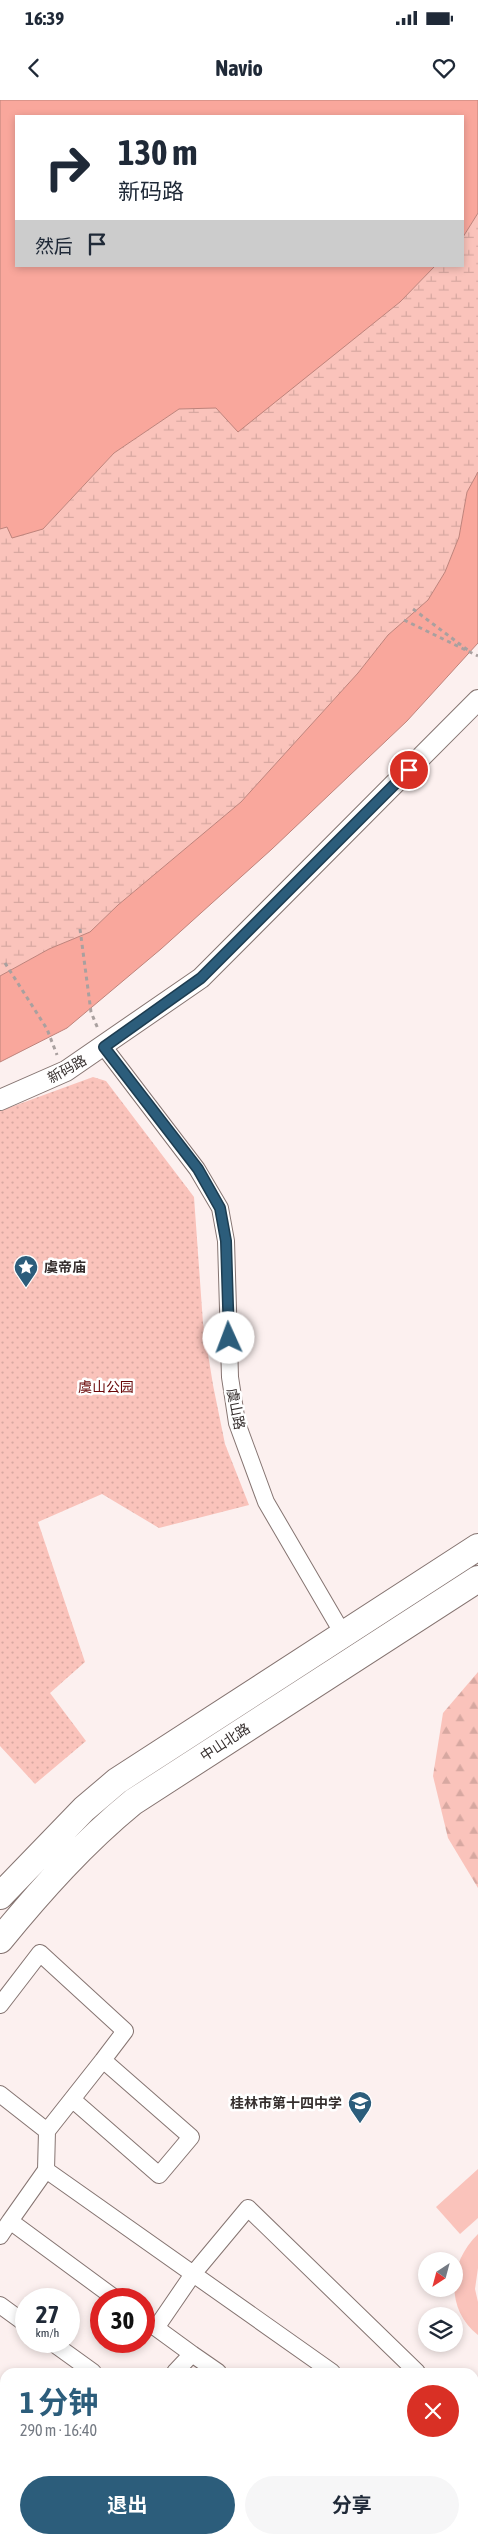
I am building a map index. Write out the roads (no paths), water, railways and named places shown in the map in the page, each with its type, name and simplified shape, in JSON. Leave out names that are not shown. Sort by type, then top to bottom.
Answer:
[{"type":"highway","name":"中山北路","points":[[0,1896],[84,1809],[117,1781],[478,1547]]},
{"type":"highway","name":"中山北路","points":[[0,1940],[69,1860],[102,1828],[133,1802],[478,1579]]},
{"type":"street","name":"新码路","points":[[0,1100],[66,1071],[104,1047],[201,978],[478,700]]},
{"type":"street","name":"虞山路","points":[[104,1047],[198,1169],[220,1208],[226,1241],[230,1377],[237,1423],[266,1502],[343,1634]]},
{"type":"street","points":[[0,2005],[40,1954],[125,2031],[47,2131],[46,2170],[0,2236]]},
{"type":"street","points":[[73,2100],[159,2175],[191,2136],[103,2060]]},
{"type":"street","points":[[0,2094],[47,2131]]},
{"type":"street","points":[[46,2170],[326,2368]]},
{"type":"street","points":[[155,2317],[248,2208],[413,2368]]},
{"type":"street","points":[[10,2221],[101,2288]]},
{"type":"street","points":[[0,2304],[15,2316]]},
{"type":"street","points":[[155,2327],[212,2368]]},
{"type":"street","points":[[67,2353],[87,2368]]},
{"type":"street","points":[[179,2368],[192,2354]]},
{"type":"place","name":"虞帝庙","points":[[26,1288]]},
{"type":"place","name":"桂林市第十四中学","points":[[360,2124]]},
{"type":"park label","name":"虞山公园","points":[[106,1387]]}]
